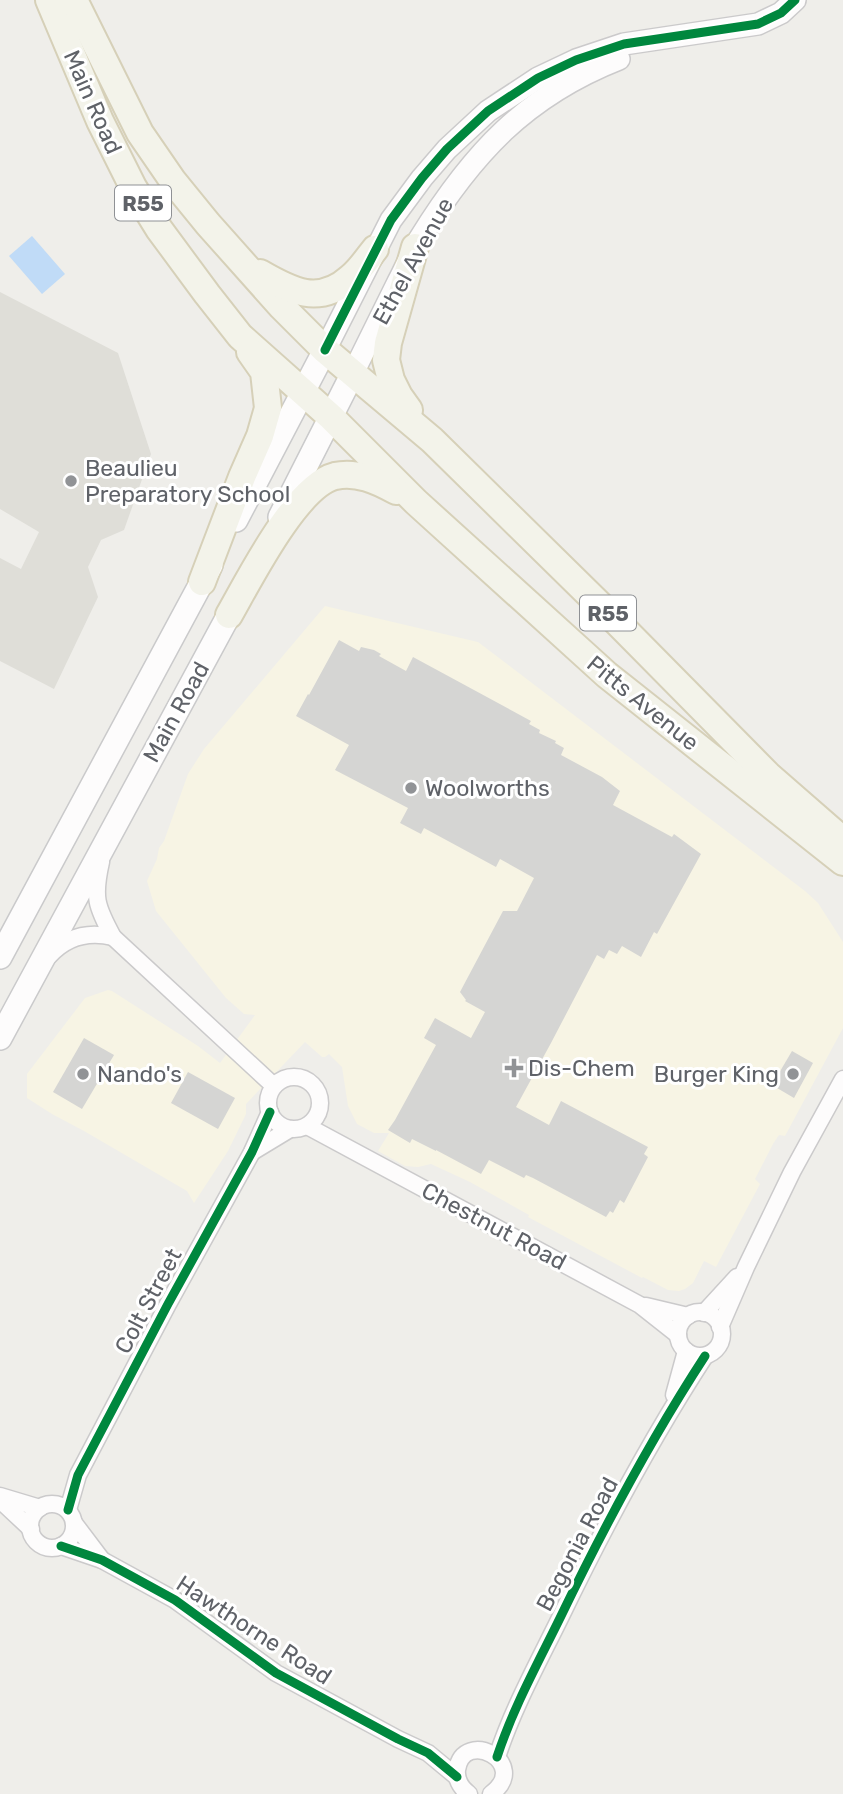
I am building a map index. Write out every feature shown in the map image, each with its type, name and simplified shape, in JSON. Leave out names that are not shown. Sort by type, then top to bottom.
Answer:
[{"type":"main road","name":"Main Road","points":[[0,1038],[229,615],[331,417],[240,336],[159,229],[133,187],[100,121],[49,0]]},
{"type":"main road","name":"Main Road","points":[[74,0],[139,134],[173,181],[290,316],[353,373]]},
{"type":"main road","points":[[415,247],[388,342],[386,360],[399,396],[432,440]]},
{"type":"main road","points":[[241,261],[288,289],[314,295],[348,281],[375,249]]},
{"type":"main road","points":[[202,582],[260,436],[268,408],[264,372],[240,336]]},
{"type":"main road","points":[[303,393],[325,350]]},
{"type":"main road","points":[[331,417],[353,373]]},
{"type":"main road","name":"Pitts Avenue","points":[[353,373],[432,440],[768,775],[843,840]]},
{"type":"main road","name":"Main Road","points":[[0,957],[303,393]]},
{"type":"main road","name":"Pitts Avenue","points":[[331,417],[416,502],[607,676],[843,862]]},
{"type":"main road","points":[[229,615],[266,548],[304,497],[319,483],[335,476],[362,476],[382,483],[416,502]]},
{"type":"street","name":"Ethel Avenue","points":[[325,350],[391,220],[447,149],[488,111],[538,78],[576,60],[624,44],[758,24],[773,19],[797,1]]},
{"type":"street","name":"Ethel Avenue","points":[[353,373],[415,247],[466,172],[494,139],[529,108],[565,84],[611,62],[698,34]]},
{"type":"street","points":[[106,842],[96,899],[98,910],[113,937],[274,1086]]},
{"type":"street","points":[[36,971],[69,939],[101,934],[113,937]]},
{"type":"street","points":[[295,1076],[304,1078],[317,1088],[320,1096],[319,1113],[307,1126],[290,1129],[278,1123],[270,1112],[269,1095],[279,1081],[295,1076]]},
{"type":"street","points":[[720,1327],[792,1172],[843,1079]]},
{"type":"street","name":"Colt Street","points":[[71,1517],[78,1475],[174,1292],[252,1152],[270,1112]]},
{"type":"street","name":"Chestnut Road","points":[[319,1113],[348,1148]]},
{"type":"street","name":"Chestnut Road","points":[[307,1126],[640,1305],[678,1335]]},
{"type":"street","name":"Colt Street","points":[[252,1152],[290,1129]]},
{"type":"street","points":[[696,1314],[711,1316],[720,1327],[721,1341],[717,1348],[705,1356],[691,1355],[679,1341],[682,1321],[696,1314],[746,1267]]},
{"type":"street","name":"Chestnut Road","points":[[640,1305],[696,1314]]},
{"type":"street","name":"Begonia Road","points":[[670,1410],[686,1351]]},
{"type":"street","name":"Begonia Road","points":[[490,1753],[508,1723],[587,1563],[670,1410],[705,1356]]},
{"type":"street","name":"Colt Street","points":[[46,1506],[78,1475]]},
{"type":"street","points":[[0,1498],[62,1506],[71,1517],[71,1537],[61,1546],[42,1545],[36,1541],[31,1529],[0,1498]]},
{"type":"street","points":[[31,1529],[32,1516],[46,1506]]},
{"type":"street","name":"Hawthorne Road","points":[[71,1517],[102,1560]]},
{"type":"street","name":"Hawthorne Road","points":[[61,1546],[102,1560],[175,1600],[276,1672],[428,1753],[457,1777],[459,1784],[469,1794]]},
{"type":"street","points":[[457,1777],[457,1770],[464,1757],[476,1750],[490,1753],[503,1769],[501,1790]]},
{"type":"street","name":"Hawthorne Road","points":[[428,1753],[464,1757]]},
{"type":"shaded area","name":"Beaulieu Preparatory School","points":[[0,292],[118,353],[151,454],[124,530],[101,540],[88,567],[98,597],[54,689],[0,661],[0,558],[21,569],[39,532],[0,509]]},
{"type":"shaded area","points":[[325,606],[478,642],[805,891],[818,903],[843,942],[843,1028],[785,1136],[779,1135],[773,1144],[755,1179],[760,1184],[716,1267],[704,1261],[693,1283],[685,1289],[668,1290],[642,1278],[528,1217],[529,1215],[470,1182],[431,1164],[405,1166],[378,1151],[389,1133],[374,1133],[357,1124],[348,1106],[342,1067],[329,1054],[322,1057],[305,1042],[246,1104],[246,1114],[228,1151],[194,1203],[187,1191],[27,1098],[27,1074],[85,998],[112,991],[220,1063],[255,1015],[244,1014],[226,998],[156,911],[147,881],[188,774],[204,749]]},
{"type":"water","points":[[32,236],[65,274],[42,294],[9,256]]},
{"type":"building","points":[[339,640],[359,651],[361,647],[374,650],[381,654],[379,656],[406,671],[413,657],[531,721],[529,724],[540,730],[539,733],[564,748],[561,755],[602,777],[620,791],[613,805],[672,837],[674,834],[701,854],[657,934],[654,932],[641,957],[622,946],[617,954],[609,950],[604,959],[597,955],[516,1107],[549,1125],[561,1101],[648,1147],[644,1154],[648,1157],[624,1203],[620,1200],[613,1213],[610,1211],[606,1217],[533,1178],[526,1175],[524,1178],[489,1160],[481,1174],[436,1150],[412,1139],[410,1143],[388,1130],[436,1045],[424,1038],[435,1018],[471,1038],[485,1012],[465,1001],[460,992],[503,911],[517,911],[534,878],[500,859],[496,867],[424,828],[421,834],[400,823],[408,808],[335,770],[349,745],[296,716]]},
{"type":"building","name":"Nando's","points":[[84,1038],[114,1055],[82,1109],[53,1092]]},
{"type":"building","name":"Burger King","points":[[792,1051],[813,1063],[794,1098],[772,1085]]},
{"type":"building","points":[[188,1072],[235,1098],[218,1129],[171,1103]]},
{"type":"cycle path","points":[[325,350],[391,220],[447,149],[488,111],[538,78],[576,60],[624,44],[758,24],[781,13],[795,0]]},
{"type":"cycle path","points":[[68,1510],[78,1475],[252,1152],[270,1112]]},
{"type":"cycle path","points":[[497,1757],[526,1686],[594,1550],[647,1451],[705,1356]]},
{"type":"cycle path","points":[[61,1546],[102,1560],[175,1600],[276,1673],[428,1753],[457,1777]]},
{"type":"place","name":"Beaulieu Preparatory School","points":[[71,481]]},
{"type":"place","name":"Woolworths","points":[[411,788]]},
{"type":"place","name":"Dis-Chem","points":[[514,1068]]},
{"type":"place","name":"Nando's","points":[[83,1074]]},
{"type":"place","name":"Burger King","points":[[793,1074]]}]
